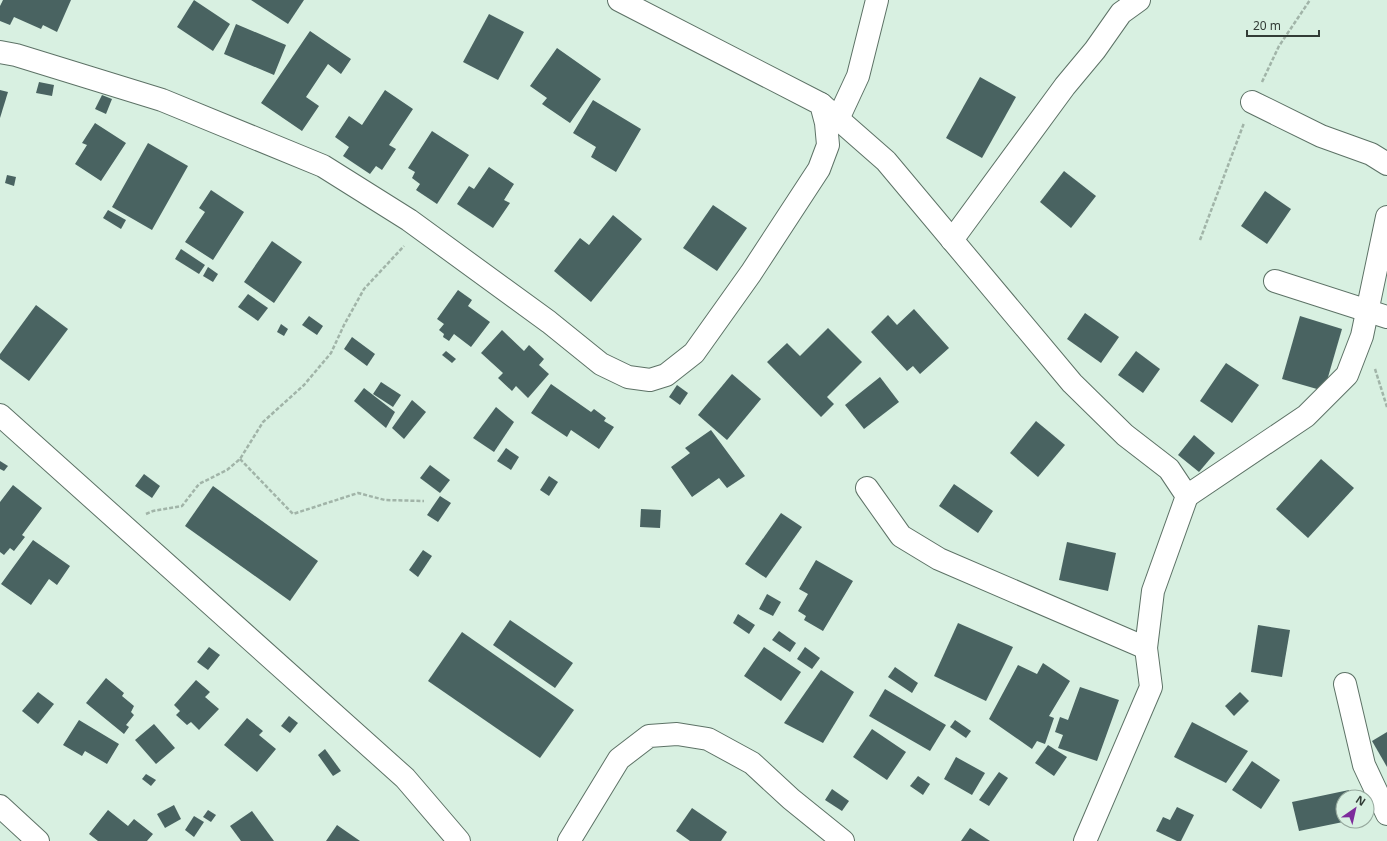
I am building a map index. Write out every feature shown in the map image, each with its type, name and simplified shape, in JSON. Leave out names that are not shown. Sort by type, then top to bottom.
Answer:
[{"type":"street","points":[[619,0],[821,104],[886,160],[1072,383],[1126,435],[1169,469],[1187,496]]},
{"type":"street","points":[[838,119],[858,76],[877,0]]},
{"type":"street","points":[[952,240],[1065,86],[1095,50],[1121,13],[1139,0]]},
{"type":"street","points":[[0,52],[16,55],[162,100],[323,166],[419,229],[548,322],[601,364],[628,377],[650,380],[666,375],[694,353],[751,272],[819,169],[828,145],[826,123],[821,104]]},
{"type":"street","points":[[1252,102],[1321,136],[1371,154],[1387,164]]},
{"type":"street","points":[[1085,841],[1151,688],[1146,648],[1154,591],[1187,496],[1306,416],[1347,375],[1358,346],[1377,315],[1387,217]]},
{"type":"street","points":[[1275,282],[1377,315]]},
{"type":"street","points":[[0,415],[405,778],[459,841]]},
{"type":"street","points":[[867,488],[901,536],[939,559],[1146,648]]},
{"type":"street","points":[[1346,684],[1364,765],[1387,814]]},
{"type":"street","points":[[569,841],[619,759],[649,736],[677,734],[708,739],[752,763],[791,799],[843,841]]},
{"type":"street","points":[[0,806],[38,841]]},
{"type":"path","points":[[122,524],[153,511],[182,506],[199,484],[227,470],[240,459],[263,422],[304,385],[332,353],[344,325],[364,290],[419,229]]},
{"type":"path","points":[[1358,346],[1377,372],[1387,407]]},
{"type":"path","points":[[240,459],[293,514],[358,493],[386,500],[424,500]]},
{"type":"building","points":[[3,0],[71,0],[57,32],[43,25],[41,29],[14,17],[10,25],[0,21],[0,6]]},
{"type":"building","points":[[194,0],[230,24],[213,51],[177,27]]},
{"type":"building","points":[[251,0],[304,0],[288,24]]},
{"type":"building","points":[[489,14],[524,32],[498,80],[463,62]]},
{"type":"building","points":[[236,24],[286,45],[274,75],[224,54]]},
{"type":"building","points":[[310,31],[351,59],[341,74],[328,64],[306,97],[319,106],[302,131],[261,103]]},
{"type":"building","points":[[557,48],[601,79],[570,123],[542,104],[547,98],[530,86]]},
{"type":"building","points":[[980,77],[1016,97],[982,158],[946,138]]},
{"type":"building","points":[[39,82],[54,85],[52,96],[36,93]]},
{"type":"building","points":[[0,90],[8,92],[0,118]]},
{"type":"building","points":[[385,90],[413,109],[389,145],[396,149],[382,170],[376,166],[370,174],[343,156],[349,147],[335,137],[349,116],[362,125]]},
{"type":"building","points":[[102,95],[112,99],[106,114],[95,109]]},
{"type":"building","points":[[593,100],[641,129],[616,172],[591,157],[596,147],[573,133]]},
{"type":"building","points":[[95,123],[126,143],[101,181],[75,164],[87,145],[82,143]]},
{"type":"building","points":[[432,131],[469,155],[437,204],[416,190],[420,184],[412,178],[415,172],[408,168]]},
{"type":"building","points":[[148,143],[188,166],[152,230],[112,207]]},
{"type":"building","points":[[489,167],[514,184],[504,200],[510,203],[493,228],[457,204],[469,186],[474,189]]},
{"type":"building","points":[[1064,171],[1096,196],[1071,228],[1040,202]]},
{"type":"building","points":[[7,175],[16,177],[14,186],[5,183]]},
{"type":"building","points":[[211,190],[244,212],[213,260],[185,242],[205,212],[199,208]]},
{"type":"building","points":[[1265,191],[1291,209],[1267,244],[1241,226]]},
{"type":"building","points":[[713,205],[747,228],[717,271],[683,248]]},
{"type":"building","points":[[108,210],[126,220],[121,229],[103,218]]},
{"type":"building","points":[[613,215],[642,239],[591,302],[554,271],[580,238],[589,245]]},
{"type":"building","points":[[272,241],[302,262],[274,303],[244,282]]},
{"type":"building","points":[[181,249],[205,265],[199,274],[175,259]]},
{"type":"building","points":[[208,267],[218,274],[213,282],[203,276]]},
{"type":"building","points":[[458,290],[472,300],[468,306],[490,322],[471,347],[454,334],[449,341],[443,337],[444,334],[439,330],[444,324],[437,319]]},
{"type":"building","points":[[248,294],[268,308],[258,321],[238,307]]},
{"type":"building","points":[[36,305],[68,329],[29,381],[0,359],[0,354]]},
{"type":"building","points":[[914,309],[949,348],[920,374],[913,366],[907,371],[871,332],[888,315],[897,325]]},
{"type":"building","points":[[1085,313],[1119,337],[1101,363],[1067,339]]},
{"type":"building","points":[[309,316],[323,326],[317,335],[302,325]]},
{"type":"building","points":[[1300,316],[1342,329],[1324,391],[1282,379]]},
{"type":"building","points":[[281,324],[288,329],[284,336],[277,332]]},
{"type":"building","points":[[828,328],[862,362],[827,397],[834,404],[821,417],[767,362],[787,343],[800,356]]},
{"type":"building","points":[[502,330],[524,351],[529,345],[544,359],[539,365],[549,374],[528,398],[516,386],[512,391],[498,378],[503,373],[481,353]]},
{"type":"building","points":[[352,337],[375,354],[367,366],[344,349]]},
{"type":"building","points":[[446,351],[456,359],[452,363],[442,355]]},
{"type":"building","points":[[1136,351],[1160,369],[1143,393],[1118,375]]},
{"type":"building","points":[[1226,363],[1259,385],[1232,423],[1200,401]]},
{"type":"building","points":[[732,374],[761,399],[727,440],[698,415]]},
{"type":"building","points":[[880,377],[899,402],[864,429],[845,405]]},
{"type":"building","points":[[381,382],[401,395],[393,407],[373,394]]},
{"type":"building","points":[[551,384],[591,412],[594,409],[606,418],[604,421],[614,427],[599,449],[571,430],[567,437],[531,413]]},
{"type":"building","points":[[677,385],[688,393],[680,405],[669,397]]},
{"type":"building","points":[[364,388],[395,412],[386,428],[354,401]]},
{"type":"building","points":[[412,400],[426,412],[404,439],[392,428]]},
{"type":"building","points":[[496,407],[514,422],[494,452],[473,438]]},
{"type":"building","points":[[1036,421],[1065,445],[1038,477],[1010,453]]},
{"type":"building","points":[[711,430],[745,476],[727,488],[719,478],[692,497],[671,467],[690,453],[685,448]]},
{"type":"building","points":[[1194,435],[1215,453],[1199,472],[1178,455]]},
{"type":"building","points":[[506,448],[519,457],[511,470],[497,461]]},
{"type":"building","points":[[1321,459],[1354,488],[1308,538],[1276,509]]},
{"type":"building","points":[[0,461],[8,466],[4,471],[0,469]]},
{"type":"building","points":[[430,465],[450,480],[440,493],[420,478]]},
{"type":"building","points":[[144,474],[160,486],[152,498],[135,486]]},
{"type":"building","points":[[549,476],[558,482],[549,496],[540,490]]},
{"type":"building","points":[[954,484],[993,511],[978,533],[939,506]]},
{"type":"building","points":[[13,485],[42,508],[22,535],[25,537],[14,551],[10,548],[4,555],[0,552],[0,502]]},
{"type":"building","points":[[213,486],[318,561],[290,601],[185,526]]},
{"type":"building","points":[[440,496],[451,503],[438,522],[427,515]]},
{"type":"building","points":[[641,509],[661,510],[660,528],[640,527]]},
{"type":"building","points":[[781,513],[802,527],[766,578],[745,564]]},
{"type":"building","points":[[33,540],[70,566],[57,585],[49,579],[31,605],[1,584]]},
{"type":"building","points":[[1067,542],[1116,553],[1108,591],[1059,580]]},
{"type":"building","points":[[423,550],[432,556],[418,577],[409,570]]},
{"type":"building","points":[[816,560],[853,581],[823,631],[804,620],[806,616],[798,611],[808,594],[799,589]]},
{"type":"building","points":[[767,594],[781,602],[773,616],[759,609]]},
{"type":"building","points":[[738,614],[755,625],[749,634],[733,623]]},
{"type":"building","points":[[510,620],[573,663],[555,688],[493,645]]},
{"type":"building","points":[[958,623],[1013,647],[986,701],[934,676]]},
{"type":"building","points":[[1258,625],[1290,630],[1282,677],[1251,672]]},
{"type":"building","points":[[779,631],[796,643],[790,652],[772,640]]},
{"type":"building","points":[[462,632],[574,710],[540,758],[428,681]]},
{"type":"building","points":[[209,647],[220,655],[208,670],[197,662]]},
{"type":"building","points":[[764,647],[801,672],[781,701],[744,676]]},
{"type":"building","points":[[805,647],[820,658],[812,669],[797,659]]},
{"type":"building","points":[[1043,663],[1070,681],[1049,716],[1054,718],[1045,744],[1037,741],[1032,749],[989,719],[1018,665],[1037,674]]},
{"type":"building","points":[[895,667],[918,683],[912,693],[888,677]]},
{"type":"building","points":[[821,670],[854,692],[823,743],[784,723]]},
{"type":"building","points":[[106,678],[124,693],[122,696],[134,706],[131,712],[134,715],[126,725],[129,727],[124,734],[86,703]]},
{"type":"building","points":[[196,680],[210,692],[205,697],[219,709],[199,730],[191,722],[187,725],[176,715],[180,711],[174,705]]},
{"type":"building","points":[[1080,687],[1119,700],[1097,761],[1058,748],[1063,735],[1055,732],[1060,717],[1068,720]]},
{"type":"building","points":[[885,689],[946,725],[930,751],[869,716]]},
{"type":"building","points":[[38,692],[54,704],[38,724],[22,711]]},
{"type":"building","points":[[1240,692],[1249,701],[1234,716],[1225,706]]},
{"type":"building","points":[[289,716],[298,723],[290,733],[281,726]]},
{"type":"building","points":[[247,718],[263,731],[259,735],[276,749],[257,772],[224,745]]},
{"type":"building","points":[[79,720],[119,744],[107,764],[85,751],[82,756],[63,745]]},
{"type":"building","points":[[955,720],[971,731],[966,738],[950,727]]},
{"type":"building","points":[[1192,722],[1248,751],[1226,783],[1174,757]]},
{"type":"building","points":[[154,724],[175,748],[156,764],[135,740]]},
{"type":"building","points":[[872,729],[906,752],[887,780],[853,757]]},
{"type":"building","points":[[1387,732],[1387,767],[1372,741]]},
{"type":"building","points":[[1048,745],[1067,757],[1054,776],[1035,763]]},
{"type":"building","points":[[325,749],[341,771],[333,776],[318,755]]},
{"type":"building","points":[[956,757],[985,773],[972,795],[944,779]]},
{"type":"building","points":[[1252,761],[1280,780],[1261,809],[1232,790]]},
{"type":"building","points":[[999,772],[1008,778],[989,806],[979,800]]},
{"type":"building","points":[[146,774],[156,780],[151,786],[142,779]]},
{"type":"building","points":[[918,776],[930,784],[923,795],[910,786]]},
{"type":"building","points":[[832,789],[849,801],[842,811],[825,800]]},
{"type":"building","points":[[1335,793],[1335,824],[1299,831],[1292,802]]},
{"type":"building","points":[[174,805],[181,819],[165,828],[157,814]]},
{"type":"building","points":[[1177,807],[1194,815],[1181,841],[1177,841],[1156,831],[1163,817],[1170,820]]},
{"type":"building","points":[[692,808],[727,832],[721,841],[690,841],[676,831]]},
{"type":"building","points":[[108,810],[128,826],[134,819],[153,834],[147,841],[98,841],[89,834]]},
{"type":"building","points":[[208,810],[216,815],[211,822],[203,817]]},
{"type":"building","points":[[252,811],[274,841],[241,841],[230,826]]},
{"type":"building","points":[[194,816],[204,822],[194,837],[185,830]]},
{"type":"building","points":[[337,825],[360,841],[326,841]]},
{"type":"building","points":[[970,828],[990,841],[961,841]]}]
